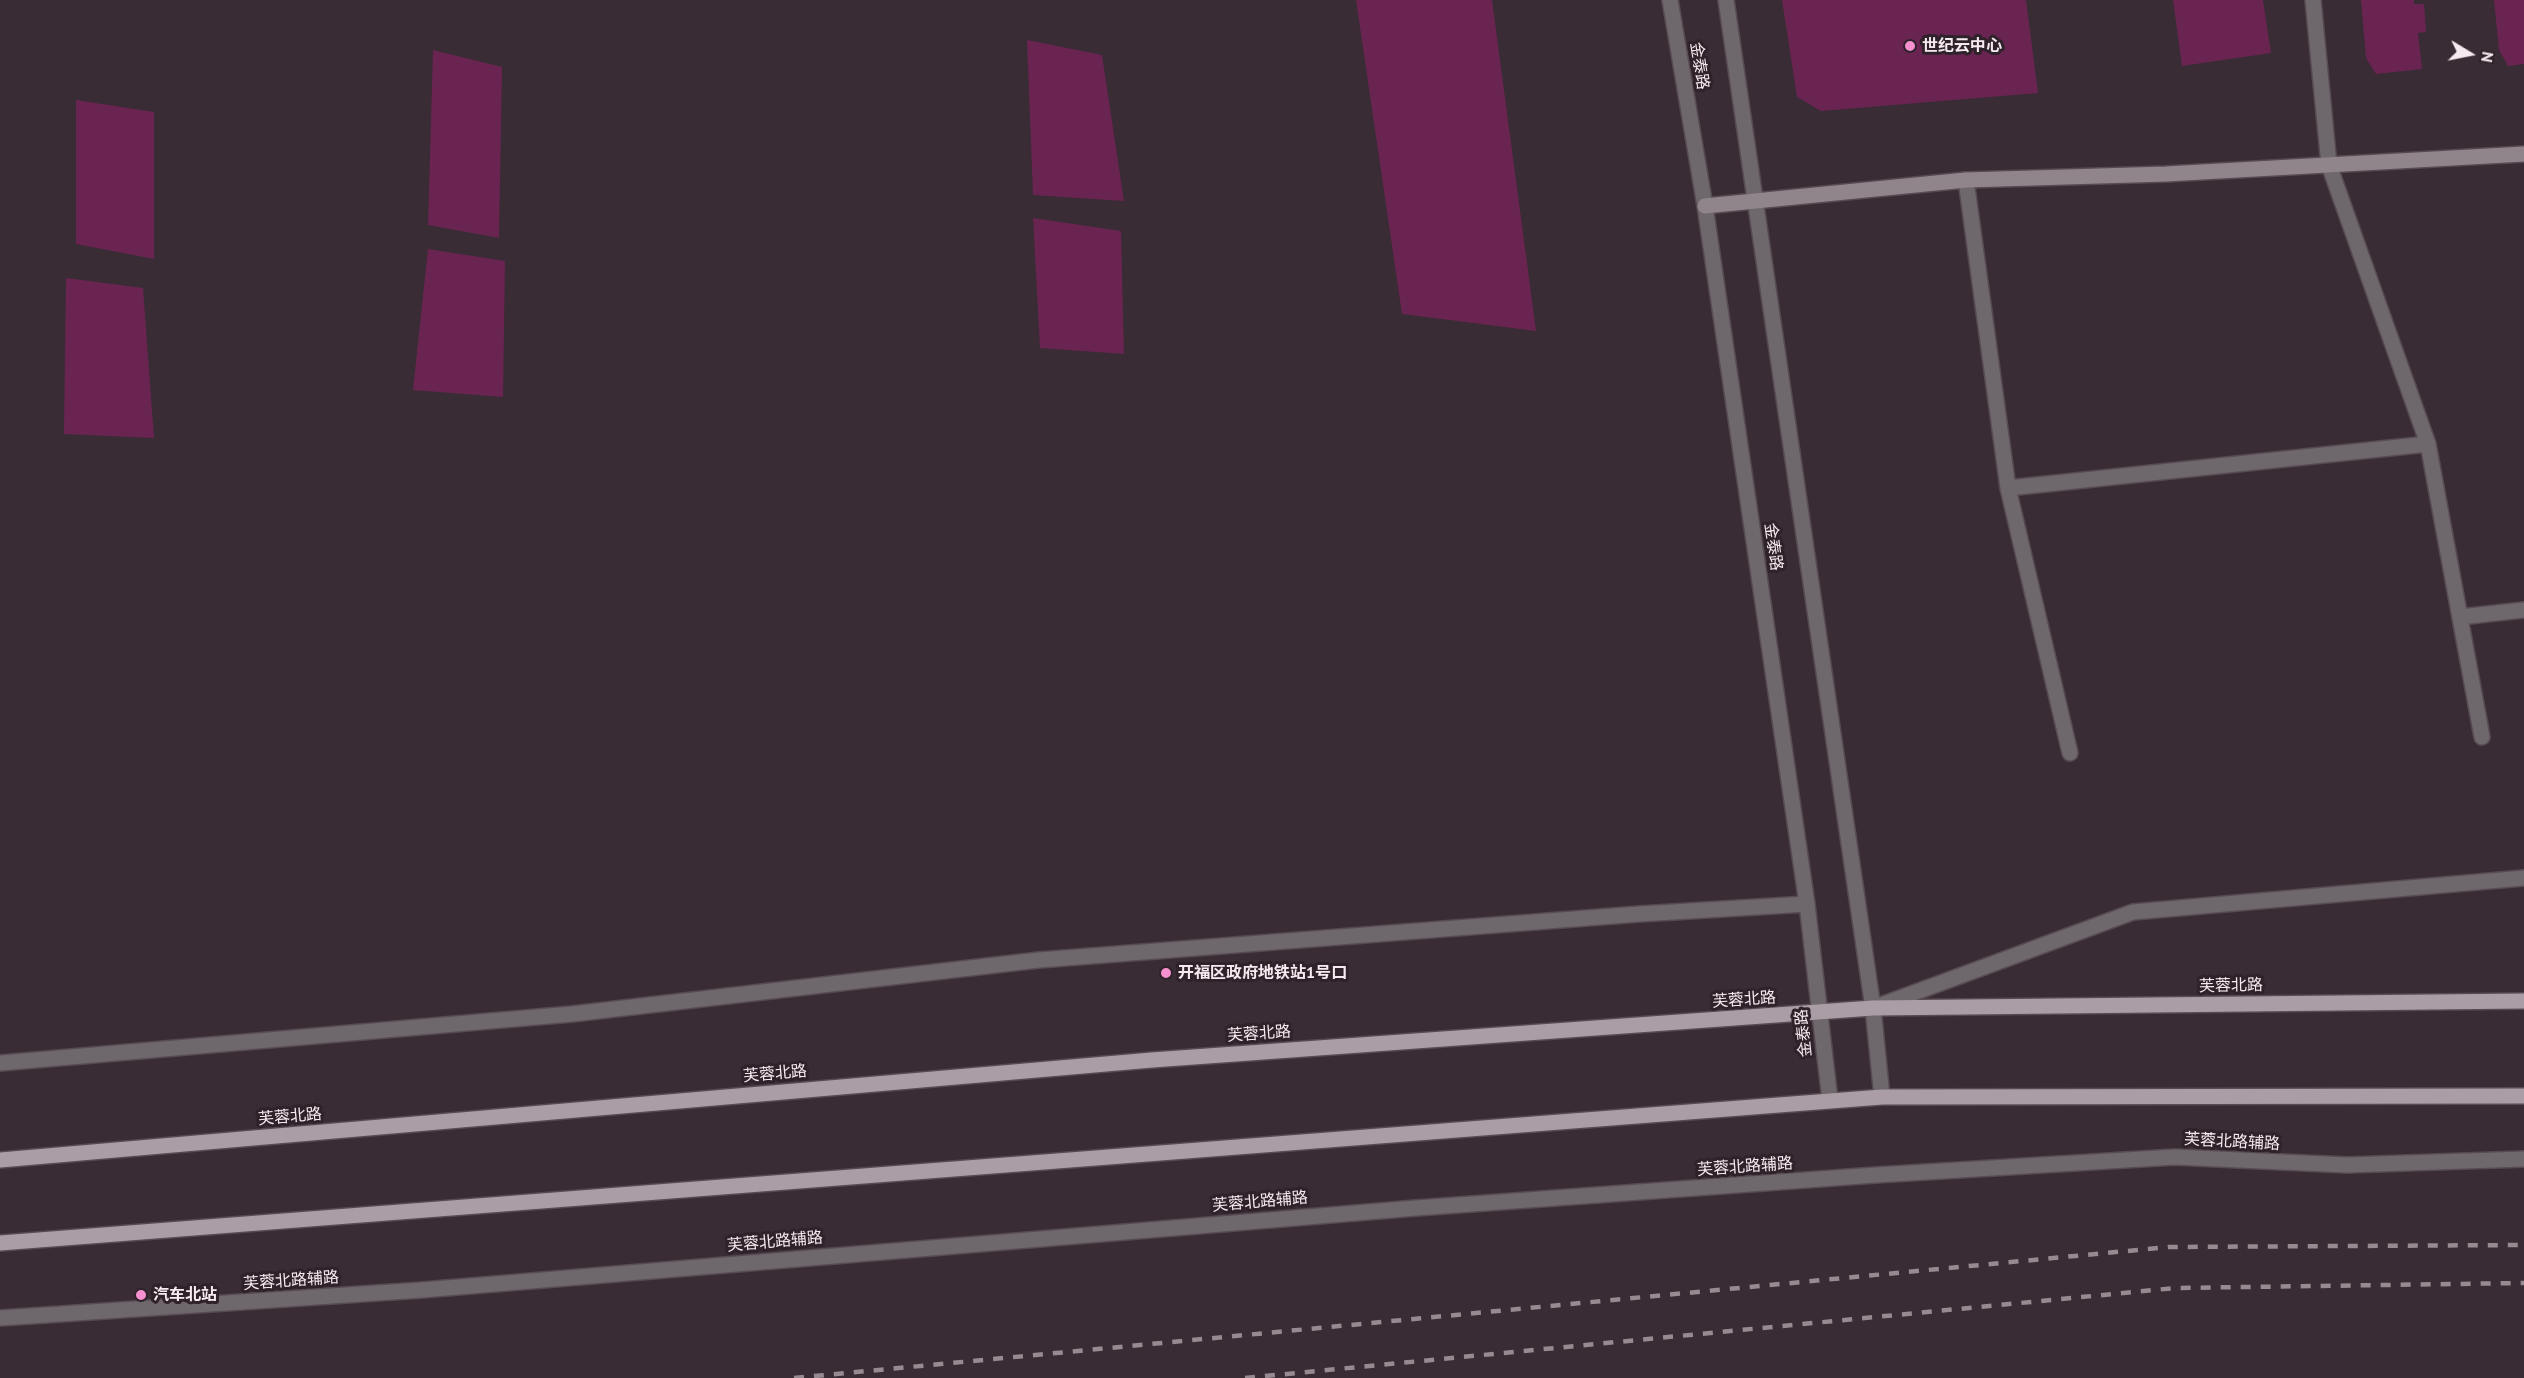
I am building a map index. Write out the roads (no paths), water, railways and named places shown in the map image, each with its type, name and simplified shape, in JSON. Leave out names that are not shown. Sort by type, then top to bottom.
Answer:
[{"type":"main road","points":[[1705,206],[1754,199],[1966,180],[2166,174],[2524,154]]},
{"type":"main road","name":"芙蓉北路","points":[[0,1160],[1152,1060],[1873,1008],[2524,1001]]},
{"type":"main road","points":[[0,1243],[1830,1100],[1882,1097],[2524,1096]]},
{"type":"street","name":"金泰路","points":[[1670,0],[1705,206],[1807,904],[1830,1100]]},
{"type":"street","points":[[1726,0],[1873,1008],[1882,1097]]},
{"type":"street","points":[[2313,0],[2328,165],[2428,444],[2482,737]]},
{"type":"street","points":[[1966,180],[2007,488],[2070,753]]},
{"type":"street","points":[[2007,488],[2428,444]]},
{"type":"street","points":[[2460,616],[2524,609]]},
{"type":"street","points":[[1873,1008],[2133,912],[2524,878]]},
{"type":"street","points":[[0,1063],[572,1014],[1039,960],[1639,914],[1807,904]]},
{"type":"street","name":"芙蓉北路辅路","points":[[0,1318],[422,1290],[1392,1210],[1876,1175],[2175,1157],[2347,1165],[2524,1159]]},
{"type":"railway","points":[[794,1378],[2169,1247],[2524,1245]]},
{"type":"railway","points":[[1245,1378],[2175,1288],[2524,1283]]},
{"type":"place","name":"世纪云中心","points":[[1910,46]]},
{"type":"place","name":"开福区政府地铁站1号口","points":[[1166,973]]},
{"type":"place","name":"汽车北站","points":[[141,1295]]}]
